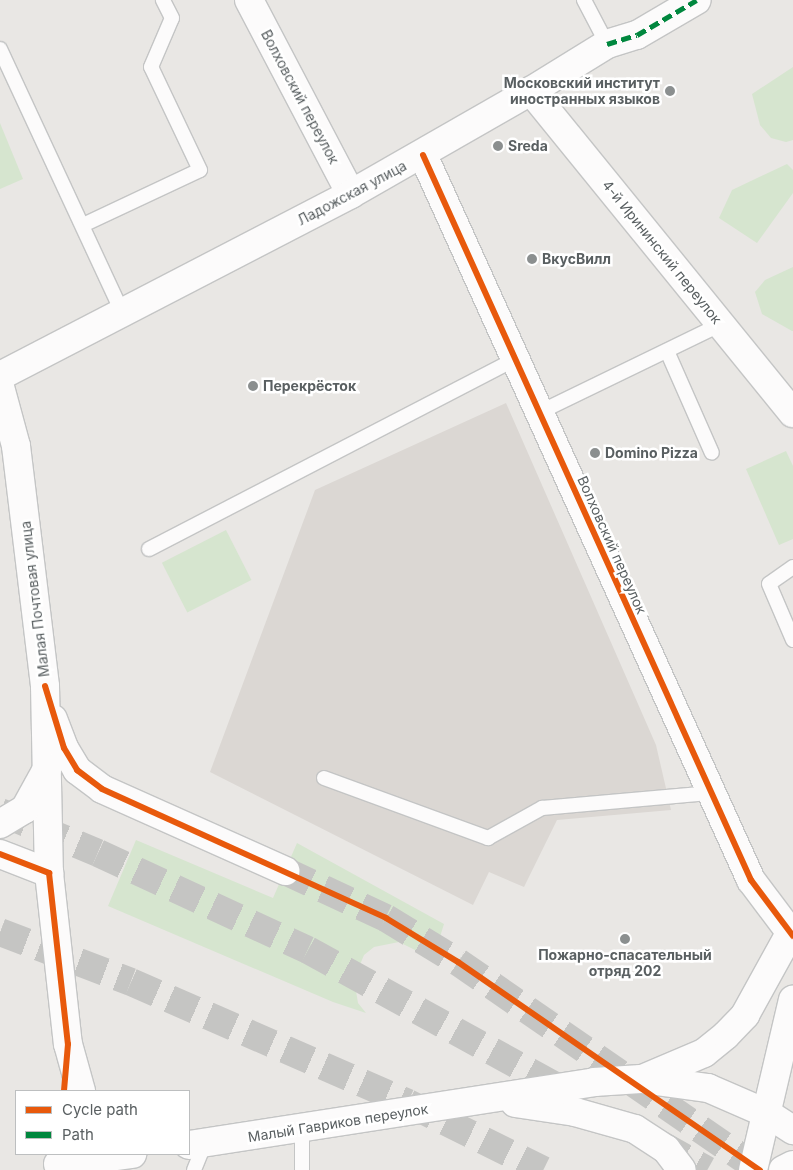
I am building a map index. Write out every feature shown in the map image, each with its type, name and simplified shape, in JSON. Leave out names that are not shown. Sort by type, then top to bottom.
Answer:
[{"type":"street","name":"Волховский переулок","points":[[249,0],[351,194]]},
{"type":"street","name":"Ладожская улица","points":[[0,376],[351,194],[423,155],[608,44],[637,35],[697,0]]},
{"type":"street","name":"4-й Ирининский переулок","points":[[530,91],[793,412]]},
{"type":"street","name":"Волховский переулок","points":[[423,155],[538,413],[752,880],[792,933]]},
{"type":"street","name":"Малая Почтовая улица","points":[[0,387],[16,446],[45,686],[49,873]]},
{"type":"street","points":[[45,686],[64,748],[77,770],[102,789],[285,871]]},
{"type":"street","points":[[0,824],[25,809],[48,768]]},
{"type":"street","points":[[0,854],[49,873],[68,1044],[81,1090]]},
{"type":"street","points":[[641,1079],[704,1053],[726,1035],[745,1015],[792,933]]},
{"type":"street","points":[[752,1170],[768,1114],[793,1000]]},
{"type":"street","points":[[64,1090],[68,1044]]},
{"type":"street","name":"Малый Гавриков переулок","points":[[197,1144],[594,1082],[641,1079],[708,1088],[768,1114],[793,1130]]},
{"type":"street","name":"Малый Гавриков переулок","points":[[486,1099],[575,1112],[635,1129],[666,1149],[682,1170]]},
{"type":"street","points":[[58,1163],[124,1155]]},
{"type":"street","points":[[783,1170],[793,1165]]},
{"type":"lane","points":[[83,225],[200,170],[151,67],[172,18],[163,0]]},
{"type":"lane","points":[[584,0],[608,44]]},
{"type":"lane","points":[[0,49],[122,312]]},
{"type":"lane","points":[[538,413],[721,324]]},
{"type":"lane","points":[[667,351],[712,453]]},
{"type":"lane","points":[[149,549],[514,360]]},
{"type":"lane","points":[[793,567],[769,584],[793,640]]},
{"type":"lane","points":[[324,778],[488,838],[542,808],[711,793]]},
{"type":"lane","points":[[302,1129],[302,1170]]},
{"type":"lane","points":[[194,1170],[197,1144]]},
{"type":"shaded area","points":[[506,403],[656,745],[671,810],[557,820],[524,887],[489,872],[473,905],[210,772],[315,490]]},
{"type":"green space","points":[[793,67],[793,140],[786,142],[771,138],[760,125],[752,94]]},
{"type":"green space","points":[[0,123],[23,179],[0,189]]},
{"type":"green space","points":[[787,164],[793,170],[793,193],[757,243],[719,218],[732,190]]},
{"type":"green space","points":[[793,267],[792,331],[762,314],[755,292],[765,280]]},
{"type":"green space","points":[[786,451],[793,466],[793,539],[779,545],[746,469]]},
{"type":"green space","points":[[226,530],[251,580],[187,613],[162,563]]},
{"type":"green space","points":[[136,840],[273,898],[297,843],[444,924],[433,959],[399,942],[374,947],[364,955],[354,979],[358,1003],[366,1013],[333,1002],[108,906]]},
{"type":"tunnel","points":[[0,812],[98,853],[308,950],[570,1094]]},
{"type":"tunnel","points":[[285,871],[386,918],[458,962],[760,1170]]},
{"type":"tunnel","points":[[0,932],[131,982],[408,1103],[543,1170]]},
{"type":"tunnel","points":[[660,1144],[707,1170]]},
{"type":"marked path","points":[[607,44],[637,35],[697,0]]},
{"type":"cycle path","points":[[423,155],[751,880],[793,936]]},
{"type":"cycle path","points":[[45,686],[64,748],[77,770],[102,789],[386,918],[458,962],[760,1170]]},
{"type":"cycle path","points":[[0,854],[49,873],[68,1044],[64,1090]]},
{"type":"place","name":"Московский институт иностранных языков","points":[[670,91]]},
{"type":"place","name":"Sreda","points":[[498,146]]},
{"type":"place","name":"ВкусВилл","points":[[532,259]]},
{"type":"place","name":"Перекрёсток","points":[[253,386]]},
{"type":"place","name":"Domino Pizza","points":[[595,453]]},
{"type":"place","name":"Пожарно-спасательный отряд 202","points":[[625,939]]}]
